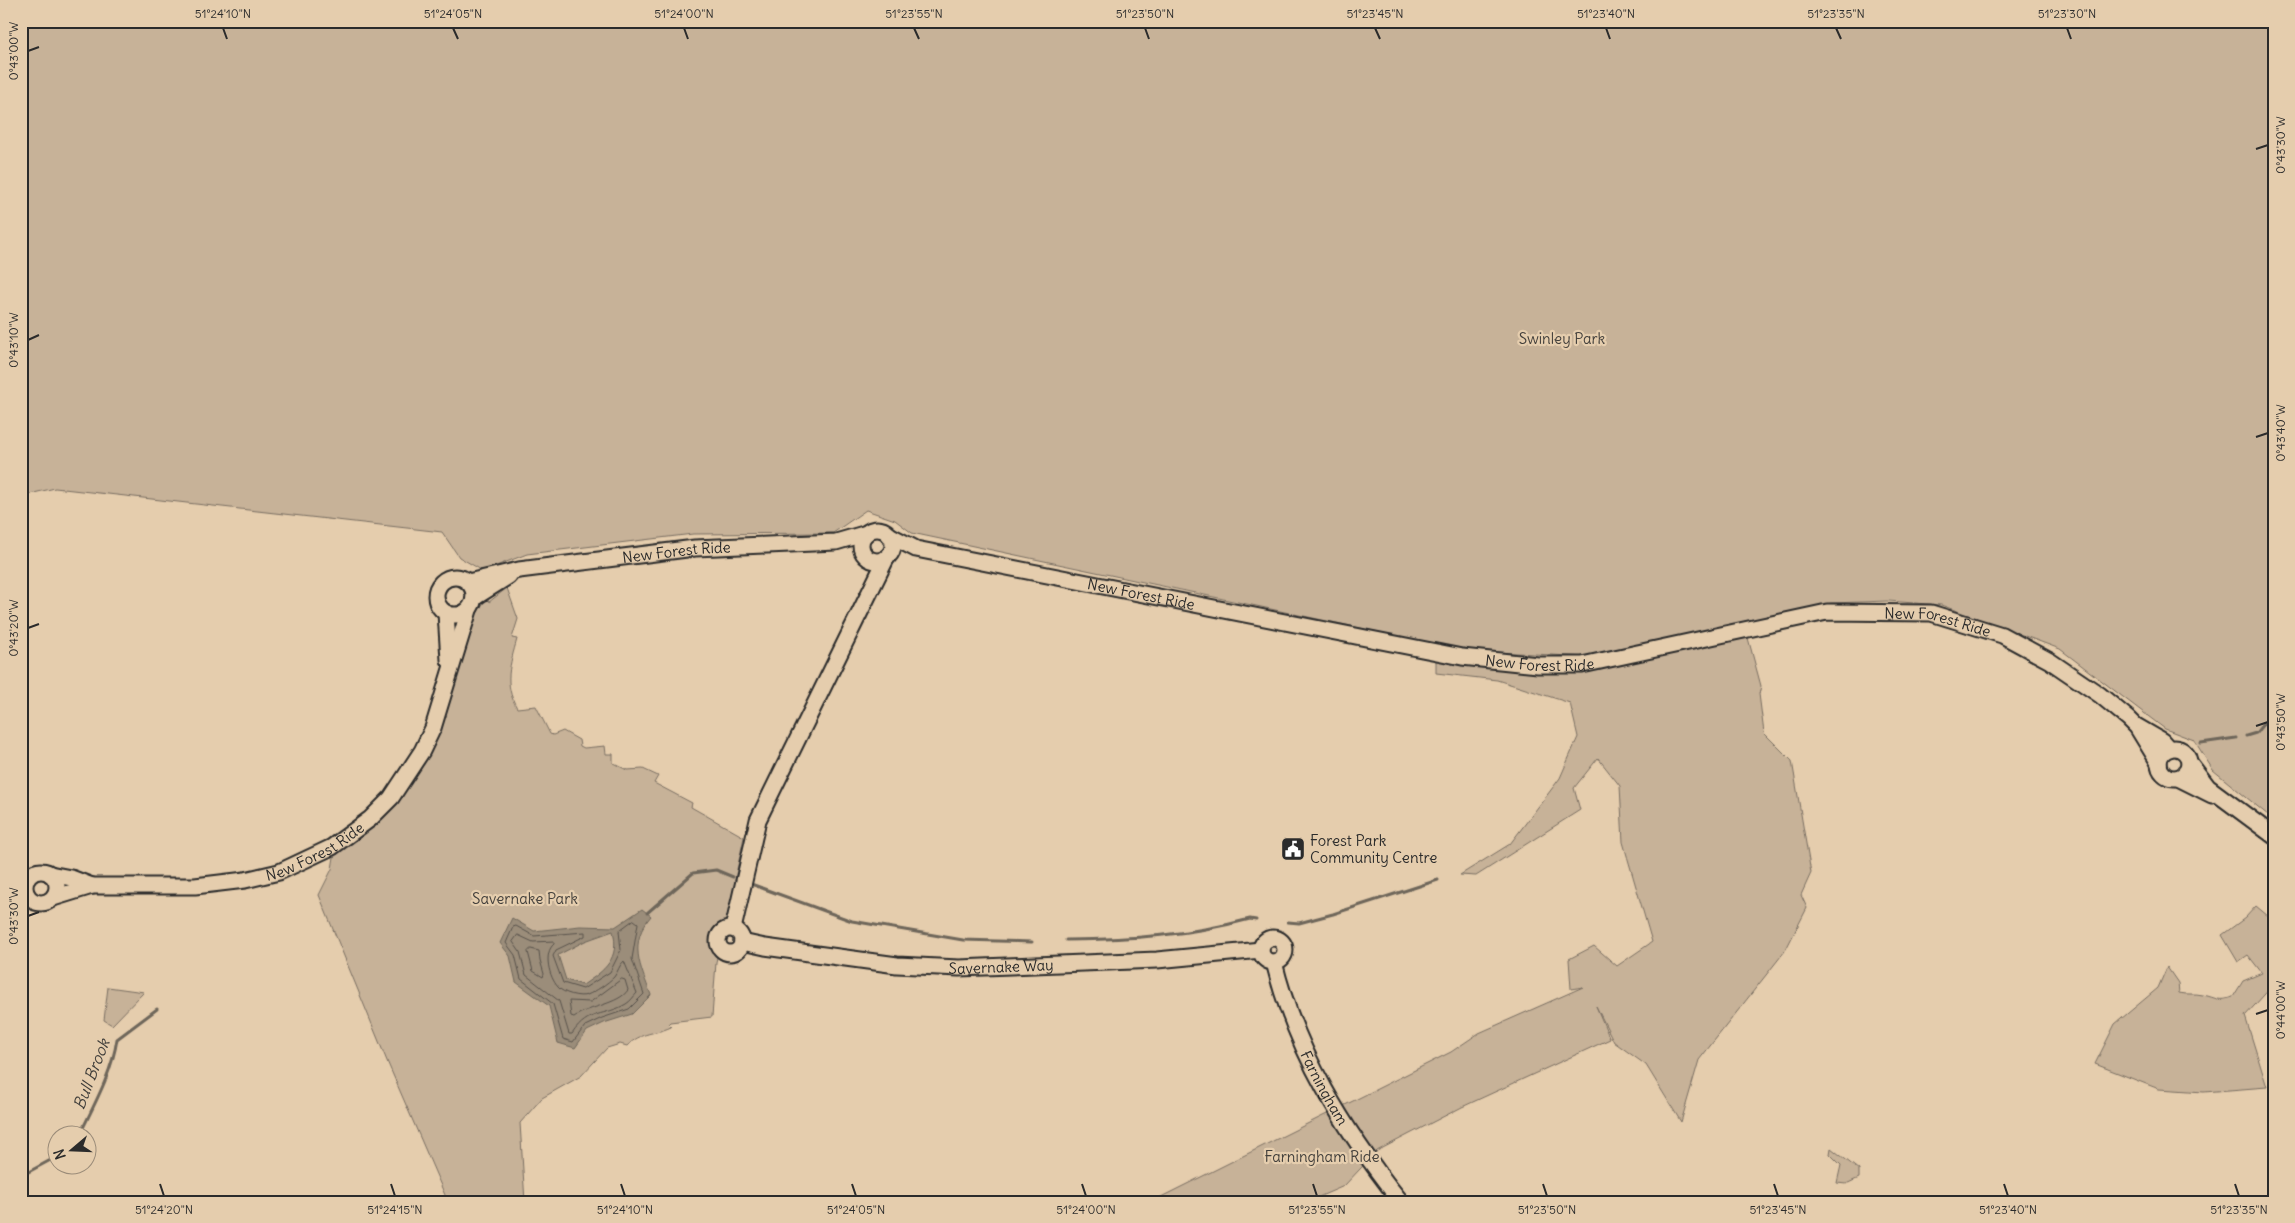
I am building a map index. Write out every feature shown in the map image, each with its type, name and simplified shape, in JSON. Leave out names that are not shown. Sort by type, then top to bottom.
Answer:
[{"type":"main road","name":"New Forest Ride","points":[[519,570],[458,615],[446,613],[441,609],[436,598],[444,581],[456,577],[468,582],[519,570],[695,548],[836,542],[876,529],[916,549],[1462,657],[1538,665],[1582,665],[1827,612],[1931,613],[2002,635],[2050,661],[2100,695],[2136,727],[2162,741],[2169,749]]},
{"type":"main road","points":[[867,533],[862,548],[868,558],[871,586]]},
{"type":"main road","points":[[733,929],[758,820],[871,586],[893,548],[889,535]]},
{"type":"main road","name":"New Forest Ride","points":[[836,542],[878,561],[916,549]]},
{"type":"main road","points":[[468,582],[472,587],[472,604]]},
{"type":"main road","name":"New Forest Ride","points":[[92,886],[72,878],[42,871],[26,877],[25,896],[33,901],[42,903],[92,886],[195,886],[245,880],[279,872],[327,850],[370,818],[391,798],[422,751],[433,728],[472,604]]},
{"type":"main road","name":"New Forest Ride","points":[[446,613],[449,677]]},
{"type":"main road","name":"New Forest Ride","points":[[2136,727],[2159,763]]},
{"type":"main road","points":[[2224,800],[2178,778],[2165,775],[2159,763],[2162,754],[2169,749],[2182,750],[2208,787],[2274,836]]},
{"type":"main road","points":[[2178,778],[2186,773],[2189,762]]},
{"type":"main road","points":[[50,874],[57,882],[56,893],[53,898]]},
{"type":"main road","points":[[733,929],[740,934],[742,942],[740,949],[733,953],[728,953],[719,945],[720,935],[726,930],[733,929]]},
{"type":"main road","name":"Savernake Way","points":[[742,942],[765,947],[897,965],[959,968],[1157,960],[1261,950],[1265,940],[1272,937],[1279,939],[1284,945],[1285,952],[1281,959],[1274,962]]},
{"type":"main road","points":[[1261,950],[1267,960],[1274,962]]},
{"type":"main road","name":"Farningham","points":[[1274,962],[1288,1007],[1318,1078],[1350,1133],[1401,1202]]},
{"type":"green space","name":"Swinley Park","points":[[21,21],[2274,21],[2274,820],[2213,770],[2194,740],[2165,729],[2060,649],[1941,605],[1888,601],[1831,603],[1587,657],[1464,650],[912,533],[895,520],[866,510],[833,533],[693,534],[527,554],[483,571],[459,557],[442,532],[55,488],[21,496]]},
{"type":"green space","name":"Savernake Park","points":[[507,588],[518,619],[512,638],[517,639],[509,674],[510,690],[517,708],[536,706],[550,734],[553,735],[563,731],[579,740],[580,746],[584,748],[605,746],[606,754],[613,754],[613,763],[627,770],[643,769],[658,776],[654,783],[692,803],[691,807],[744,837],[736,874],[730,920],[725,922],[716,962],[712,1017],[670,1022],[668,1024],[671,1027],[638,1038],[627,1046],[620,1044],[607,1048],[581,1076],[542,1098],[520,1123],[525,1202],[448,1202],[387,1061],[319,895],[332,869],[334,857],[397,799],[447,710],[462,643],[474,617],[487,598],[489,602]]},
{"type":"green space","name":"Farningham Ride","points":[[1748,638],[1761,686],[1759,694],[1764,733],[1792,761],[1811,873],[1801,895],[1807,908],[1785,951],[1699,1060],[1681,1122],[1646,1065],[1614,1042],[1596,1006],[1610,1039],[1462,1107],[1377,1151],[1344,1186],[1307,1202],[1151,1202],[1451,1052],[1479,1033],[1583,987],[1571,989],[1569,959],[1594,946],[1617,966],[1652,942],[1623,842],[1620,786],[1598,758],[1574,788],[1580,810],[1476,876],[1460,875],[1510,844],[1560,778],[1578,737],[1570,703],[1497,680],[1436,673],[1436,659],[1582,665]]},
{"type":"green space","points":[[2256,906],[2274,921],[2274,984],[2245,1016],[2267,1087],[2204,1092],[2159,1089],[2095,1064],[2115,1024],[2158,988],[2167,967],[2178,983],[2179,993],[2200,994],[2220,999],[2233,997],[2243,981],[2262,973],[2248,955],[2238,962],[2222,935],[2245,918]]},
{"type":"green space","points":[[108,987],[144,992],[112,1025],[104,1020]]},
{"type":"green space","points":[[1831,1148],[1859,1170],[1859,1178],[1846,1184],[1837,1183],[1841,1165],[1830,1154]]},
{"type":"water","points":[[642,909],[651,916],[640,936],[638,955],[651,995],[632,1014],[587,1031],[575,1048],[558,1043],[549,1006],[516,982],[510,956],[500,943],[512,918],[534,931],[580,926],[615,927]],"holes":[[[613,931],[615,941],[609,963],[598,974],[583,985],[566,980],[558,955],[585,941]]]},
{"type":"waterway","points":[[2246,736],[2256,733],[2263,724],[2274,729]]},
{"type":"waterway","points":[[2201,743],[2236,738]]},
{"type":"waterway","points":[[647,913],[693,873],[716,870],[733,877]]},
{"type":"waterway","points":[[1288,922],[1299,923],[1333,914],[1438,880]]},
{"type":"waterway","points":[[751,884],[852,921],[963,940],[1032,942]]},
{"type":"waterway","points":[[1066,940],[1159,936],[1227,925],[1250,919],[1256,920]]},
{"type":"waterway","name":"Bull Brook","points":[[84,1126],[107,1076],[117,1039],[157,1009]]},
{"type":"waterway","name":"Bull Brook","points":[[21,1176],[48,1161]]},
{"type":"place","name":"Forest Park Community Centre","points":[[1293,849]]}]
